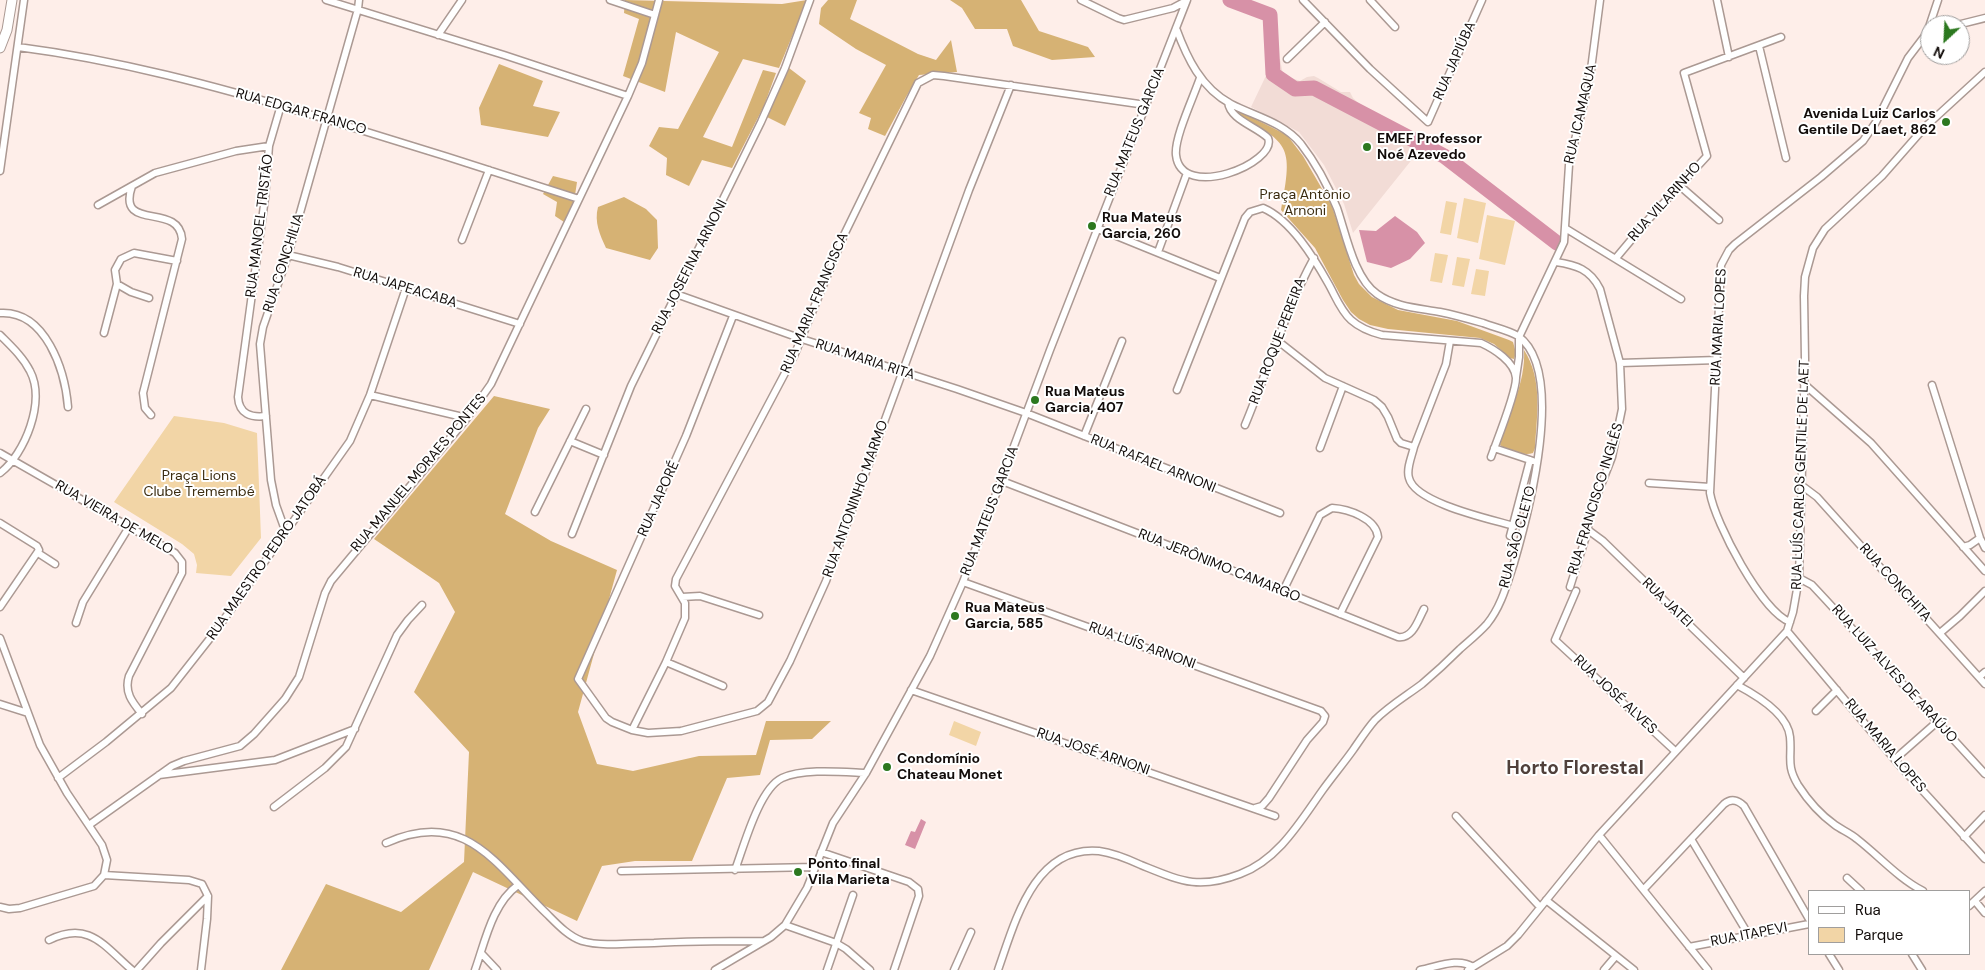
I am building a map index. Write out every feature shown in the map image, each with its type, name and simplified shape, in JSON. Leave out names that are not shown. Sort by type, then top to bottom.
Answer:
[{"type":"main road","points":[[0,48],[7,30],[12,0]]},
{"type":"street","points":[[0,171],[24,0]]},
{"type":"street","points":[[326,0],[586,81],[628,96]]},
{"type":"street","name":"RUA CONCHILIA","points":[[285,530],[276,505],[271,480],[260,344],[263,327],[288,255],[359,0]]},
{"type":"street","points":[[438,35],[462,0]]},
{"type":"street","points":[[610,0],[655,14]]},
{"type":"street","name":"RUA MANUEL MORAES PONTES","points":[[89,825],[158,775],[184,761],[240,746],[254,734],[285,699],[298,677],[325,593],[331,581],[466,418],[491,384],[628,96],[642,63],[659,0]]},
{"type":"street","name":"RUA JOSEFINA ARNONI","points":[[572,534],[631,386],[765,114],[785,68],[810,0]]},
{"type":"street","points":[[1081,0],[1124,20],[1174,8],[1186,0]]},
{"type":"street","name":"RUA MATEUS GARCIA","points":[[715,970],[765,941],[785,925],[800,901],[834,823],[866,773],[930,656],[963,582],[1026,413],[1186,0]]},
{"type":"street","points":[[1287,59],[1325,22],[1303,0]]},
{"type":"street","name":"RUA JAPIÚBA","points":[[1325,22],[1370,69],[1428,122],[1482,0]]},
{"type":"street","name":"RUA ICAMAQUA","points":[[1518,337],[1556,262],[1564,242],[1569,165],[1590,77],[1600,0]]},
{"type":"street","points":[[1717,0],[1729,57],[1781,37]]},
{"type":"street","name":"RUA MARIA LOPES","points":[[1933,15],[1938,0]]},
{"type":"street","points":[[1375,2],[1395,26]]},
{"type":"street","points":[[1970,22],[1985,18]]},
{"type":"street","points":[[1176,28],[1187,58],[1200,78],[1228,102],[1272,122],[1301,144],[1322,178],[1336,206],[1358,268],[1369,288],[1388,301],[1400,305],[1454,315],[1487,324],[1518,337],[1519,357],[1516,377],[1491,457]]},
{"type":"street","name":"RUA MARIA LOPES","points":[[1790,622],[1777,614],[1731,548],[1713,509],[1710,487],[1718,360],[1720,271],[1729,250],[1863,141],[1876,122],[1908,58],[1920,42]]},
{"type":"street","points":[[1759,46],[1786,158]]},
{"type":"street","name":"RUA EDGAR FRANCO","points":[[18,47],[102,60],[243,94],[579,199]]},
{"type":"street","name":"RUA VILARINHO","points":[[1616,258],[1647,221],[1706,158],[1707,153],[1684,73],[1729,57]]},
{"type":"street","name":"RUA LUÍS CARLOS GENTILE DE LAET","points":[[1471,969],[1507,946],[1599,835],[1787,631],[1799,578],[1805,277],[1811,254],[1819,237],[1882,176],[1925,127],[1985,72]]},
{"type":"street","name":"RUA MARIA FRANCISCA","points":[[632,730],[666,662],[685,618],[685,603],[676,589],[676,579],[802,339],[844,234],[918,83],[933,75],[944,76],[1146,105]]},
{"type":"street","points":[[1200,78],[1178,138],[1176,150],[1177,162],[1187,173],[1201,177],[1217,177],[1246,166],[1264,154],[1267,149],[1268,138],[1234,114],[1229,108],[1228,102]]},
{"type":"street","name":"RUA ANTONINHO MARMO","points":[[578,679],[606,718],[619,726],[632,730],[660,734],[757,711],[766,705],[811,617],[969,190],[1011,85]]},
{"type":"street","name":"RUA MANOEL TRISTÃO","points":[[266,416],[246,414],[238,404],[238,397],[265,198],[270,146],[281,105]]},
{"type":"street","points":[[98,205],[155,173],[236,152],[270,146]]},
{"type":"street","points":[[462,240],[489,170]]},
{"type":"street","points":[[1158,252],[1187,173]]},
{"type":"street","points":[[132,186],[129,198],[132,208],[144,216],[170,220],[178,225],[182,240],[143,393],[145,408],[151,415]]},
{"type":"street","points":[[1680,186],[1719,220]]},
{"type":"street","points":[[1177,390],[1245,218],[1250,212],[1263,208],[1283,222],[1314,258],[1342,309],[1358,326],[1369,332],[1382,335],[1470,341],[1490,348],[1510,364],[1516,377]]},
{"type":"street","points":[[1097,228],[1220,278]]},
{"type":"street","points":[[1565,228],[1682,300]]},
{"type":"street","points":[[104,333],[117,284],[115,270],[121,259],[126,255],[134,253],[177,261]]},
{"type":"street","name":"RUA JAPEACABA","points":[[288,255],[338,267],[520,324]]},
{"type":"street","name":"RUA ROQUE PEREIRA","points":[[1245,425],[1299,286],[1314,258]]},
{"type":"street","name":"RUA FRANCISCO INGLÊS","points":[[1555,640],[1573,589],[1590,516],[1607,473],[1620,427],[1622,401],[1620,363],[1596,281],[1578,266],[1556,262]]},
{"type":"street","points":[[117,284],[131,292],[149,298]]},
{"type":"street","name":"RUA MAESTRO PEDRO JATOBÁ","points":[[58,778],[142,714],[162,697],[181,676],[350,441],[370,395],[406,288]]},
{"type":"street","name":"RUA MARIA RITA","points":[[676,294],[733,316],[1026,413]]},
{"type":"street","points":[[0,313],[12,313],[28,319],[39,330],[52,348],[62,370],[68,407]]},
{"type":"street","name":"RUA JAPORÉ","points":[[578,679],[686,436],[733,316]]},
{"type":"street","points":[[0,335],[22,357],[31,372],[35,385],[36,400],[33,417],[22,447],[14,461],[0,473]]},
{"type":"street","name":"RUA SÃO CLETO","points":[[998,970],[1019,914],[1032,887],[1042,873],[1062,858],[1081,852],[1100,851],[1122,857],[1181,881],[1206,883],[1217,882],[1245,872],[1269,858],[1298,823],[1375,720],[1435,672],[1480,632],[1492,617],[1503,595],[1517,552],[1542,410],[1541,382],[1534,359],[1518,337]]},
{"type":"street","points":[[1084,436],[1122,341]]},
{"type":"street","points":[[1450,341],[1446,364],[1414,447],[1408,478],[1418,492],[1444,504],[1514,526]]},
{"type":"street","points":[[1278,342],[1316,372],[1364,394],[1382,407],[1397,440],[1400,443],[1414,447]]},
{"type":"street","points":[[1620,363],[1718,360]]},
{"type":"street","points":[[1804,384],[1871,443],[1985,571]]},
{"type":"street","points":[[1932,385],[1980,538],[1985,548]]},
{"type":"street","points":[[1320,448],[1343,386]]},
{"type":"street","points":[[370,395],[466,418]]},
{"type":"street","points":[[535,512],[586,408]]},
{"type":"street","name":"RUA RAFAEL ARNONI","points":[[1026,413],[1280,513]]},
{"type":"street","points":[[570,441],[604,455]]},
{"type":"street","points":[[1494,448],[1533,461]]},
{"type":"street","name":"RUA VIEIRA DE MELO","points":[[0,453],[179,557],[183,566],[182,573],[129,676],[127,685],[133,703],[142,714]]},
{"type":"street","name":"RUA SÃO CLETO","points":[[1510,536],[1533,461]]},
{"type":"street","name":"RUA JERÔNIMO CAMARGO","points":[[1002,481],[1403,638],[1410,634],[1424,609]]},
{"type":"street","points":[[1649,483],[1710,487]]},
{"type":"street","name":"RUA CONCHITA","points":[[1801,485],[1818,497],[1985,684]]},
{"type":"street","points":[[1283,591],[1320,515],[1332,508],[1353,513],[1373,525],[1378,537],[1340,614]]},
{"type":"street","points":[[0,524],[39,548],[38,553],[0,607]]},
{"type":"street","points":[[76,623],[78,611],[129,527]]},
{"type":"street","name":"RUA JATEI","points":[[1588,530],[1603,541],[1744,678]]},
{"type":"street","points":[[1963,547],[1970,545],[1980,538]]},
{"type":"street","points":[[38,553],[55,564]]},
{"type":"street","name":"RUA LUIZ ALVES DE ARAÚJO","points":[[1799,578],[1812,585],[1985,774]]},
{"type":"street","name":"RUA LUÍS ARNONI","points":[[963,582],[1321,711],[1325,716],[1323,722],[1307,740],[1269,798],[1262,806],[1255,808]]},
{"type":"street","points":[[1940,633],[1985,591]]},
{"type":"street","points":[[682,597],[700,596],[759,614]]},
{"type":"street","points":[[274,807],[309,782],[340,755],[355,729],[397,635],[422,605]]},
{"type":"street","name":"RUA MARIA LOPES","points":[[1787,631],[1895,759],[1985,859]]},
{"type":"street","points":[[0,638],[40,745],[58,778],[106,853],[107,866],[104,875],[94,886],[20,908],[9,909],[0,907]]},
{"type":"street","name":"RUA JOSÉ ALVES","points":[[1555,640],[1675,751]]},
{"type":"street","points":[[666,662],[723,686]]},
{"type":"street","points":[[1979,678],[1985,672]]},
{"type":"street","points":[[1737,685],[1774,710],[1783,720],[1790,734],[1790,765],[1798,784],[1808,799],[1833,824],[1855,837],[1902,879],[1921,890]]},
{"type":"street","name":"RUA JOSÉ ARNONI","points":[[911,690],[1275,816]]},
{"type":"street","points":[[1816,711],[1837,690]]},
{"type":"street","points":[[0,704],[28,713]]},
{"type":"street","points":[[1895,759],[1938,722]]},
{"type":"street","points":[[158,775],[275,760],[355,729]]},
{"type":"street","points":[[735,870],[764,797],[779,780],[803,773],[866,773]]},
{"type":"street","points":[[1644,889],[1727,801],[1740,802],[1808,917]]},
{"type":"street","points":[[1964,836],[1985,815]]},
{"type":"street","points":[[1456,816],[1540,907]]},
{"type":"street","points":[[386,843],[414,832],[447,833],[465,839],[480,847],[568,933],[588,942],[632,944],[765,941]]},
{"type":"street","points":[[1599,835],[1708,970]]},
{"type":"street","points":[[1691,839],[1748,934]]},
{"type":"street","points":[[821,852],[909,882],[918,889],[919,896],[894,970]]},
{"type":"street","points":[[621,871],[815,867]]},
{"type":"street","points":[[104,875],[188,880],[202,884],[208,896],[200,970]]},
{"type":"street","points":[[1847,878],[1860,890]]},
{"type":"street","points":[[474,970],[502,901],[518,885]]},
{"type":"street","points":[[1970,905],[1985,892]]},
{"type":"street","points":[[827,970],[853,895]]},
{"type":"street","points":[[137,970],[208,896]]},
{"type":"street","points":[[1546,900],[1615,957],[1634,970]]},
{"type":"street","points":[[1975,901],[1985,913]]},
{"type":"street","name":"RUA ITAPEVI","points":[[1689,947],[1748,934],[1808,924]]},
{"type":"street","points":[[785,925],[836,943],[846,949],[870,970]]},
{"type":"street","points":[[49,940],[62,934],[80,932],[92,935],[132,970]]},
{"type":"street","points":[[954,970],[971,932]]},
{"type":"street","points":[[481,953],[497,970]]},
{"type":"street","points":[[1830,955],[1839,970]]},
{"type":"street","points":[[1913,955],[1922,970]]},
{"type":"street","points":[[1604,970],[1615,957]]},
{"type":"street","points":[[1420,970],[1459,962],[1467,963],[1471,969]]},
{"type":"shaded area","name":"EMEF Professor Noé Azevedo","points":[[1280,59],[1283,75],[1300,81],[1314,76],[1341,92],[1350,92],[1353,98],[1365,109],[1398,130],[1426,142],[1353,233],[1344,204],[1324,165],[1299,132],[1251,107],[1273,61]]},
{"type":"shaded area","points":[[1395,216],[1417,232],[1425,243],[1410,259],[1391,268],[1367,262],[1359,230],[1376,231]]},
{"type":"shaded area","points":[[921,819],[926,822],[915,849],[905,845],[911,831],[915,832]]},
{"type":"green space","points":[[625,0],[782,4],[807,0],[779,68],[743,59],[703,137],[732,147],[763,70],[776,73],[764,106],[732,168],[702,160],[689,186],[666,175],[667,158],[649,146],[659,127],[678,129],[719,52],[676,32],[665,92],[623,76],[639,19],[624,13]]},
{"type":"green space","points":[[828,0],[857,0],[850,19],[918,54],[936,60],[951,40],[957,72],[919,75],[885,136],[868,129],[871,118],[859,113],[886,65],[856,49],[819,24],[821,8]]},
{"type":"green space","points":[[950,0],[1021,0],[1039,31],[1088,47],[1095,57],[1052,60],[1013,46],[1007,29],[975,29],[962,8]]},
{"type":"green space","points":[[499,64],[543,81],[533,106],[560,112],[548,137],[481,125],[479,108]]},
{"type":"green space","points":[[789,68],[806,81],[785,126],[767,117]]},
{"type":"green space","name":"Praça Antônio Arnoni","points":[[1231,107],[1287,135],[1303,156],[1332,206],[1354,275],[1359,284],[1372,297],[1398,310],[1457,321],[1509,340],[1513,342],[1516,353],[1514,359],[1510,358],[1494,344],[1480,338],[1388,329],[1370,325],[1351,312],[1315,248],[1281,210],[1287,171],[1283,148],[1266,131],[1232,111]]},
{"type":"green space","points":[[553,176],[577,182],[574,202],[564,222],[555,216],[557,202],[543,194]]},
{"type":"green space","points":[[624,197],[646,209],[657,220],[658,248],[650,260],[606,248],[597,223],[598,207]]},
{"type":"green space","points":[[1464,198],[1486,203],[1478,243],[1457,238]]},
{"type":"green space","points":[[1446,201],[1457,203],[1451,235],[1440,233]]},
{"type":"green space","points":[[1487,215],[1515,221],[1505,265],[1479,259]]},
{"type":"green space","points":[[1435,253],[1448,255],[1442,283],[1430,281]]},
{"type":"green space","points":[[1457,257],[1470,259],[1464,287],[1452,285]]},
{"type":"green space","points":[[1476,269],[1489,271],[1485,296],[1471,294]]},
{"type":"green space","points":[[1524,350],[1534,373],[1537,398],[1535,448],[1533,453],[1529,454],[1516,452],[1500,445],[1519,386],[1524,362]]},
{"type":"green space","points":[[494,396],[550,409],[538,428],[505,514],[551,541],[617,570],[578,712],[597,764],[633,771],[699,756],[756,755],[766,721],[831,721],[812,739],[770,740],[760,775],[727,778],[692,861],[635,861],[602,866],[577,921],[473,872],[429,970],[281,970],[326,884],[401,912],[464,862],[469,752],[414,692],[455,612],[439,583],[374,539]]},
{"type":"green space","name":"Praça Lions Clube Tremembé","points":[[174,416],[224,423],[257,433],[261,538],[231,576],[196,573],[197,565],[194,554],[182,544],[114,502]]},
{"type":"green space","points":[[954,721],[981,732],[976,746],[949,735]]},
{"type":"waterway","points":[[1230,0],[1270,15],[1273,74],[1295,89],[1314,88],[1444,156],[1557,243]]},
{"type":"place","name":"Avenida Luiz Carlos Gentile De Laet, 862","points":[[1946,122]]},
{"type":"place","name":"EMEF Professor Noé Azevedo","points":[[1367,147]]},
{"type":"place","name":"Rua Mateus Garcia, 260","points":[[1092,226]]},
{"type":"place","name":"Rua Mateus Garcia, 407","points":[[1035,400]]},
{"type":"place","name":"Rua Mateus Garcia, 585","points":[[955,616]]},
{"type":"place","name":"Condomínio Chateau Monet","points":[[887,767]]},
{"type":"place","name":"Ponto final Vila Marieta","points":[[798,872]]},
{"type":"district","name":"Horto Florestal","points":[[1575,769]]}]
